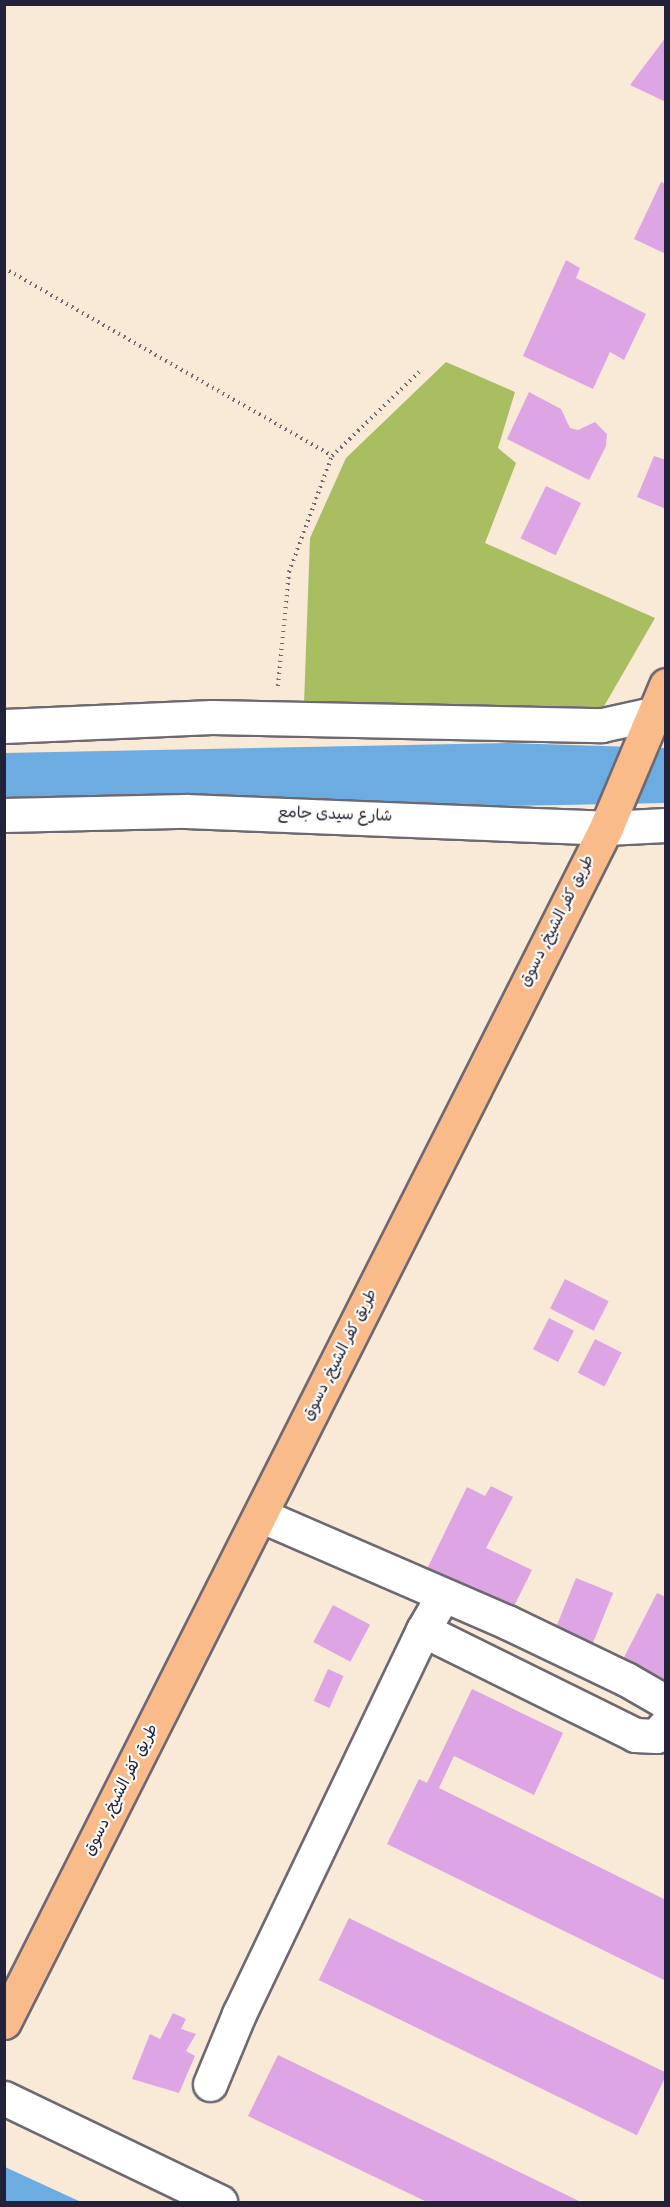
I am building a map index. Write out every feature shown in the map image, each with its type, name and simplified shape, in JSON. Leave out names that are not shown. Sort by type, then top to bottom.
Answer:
[{"type":"main road","name":"طريق كفر الشيخ, دسوق","points":[[4,2022],[262,1516],[606,828],[662,702]]},
{"type":"street","points":[[4,726],[150,718],[274,718],[602,725],[662,702]]},
{"type":"street","name":"شارع سيدى جامع","points":[[4,815],[186,811],[606,828],[666,825]]},
{"type":"street","points":[[262,1516],[537,1636],[666,1702]]},
{"type":"street","points":[[210,2084],[239,2014],[423,1630],[442,1596]]},
{"type":"street","points":[[423,1630],[636,1736],[656,1736],[666,1724]]},
{"type":"street","points":[[4,2098],[220,2202]]},
{"type":"path","points":[[4,268],[332,456]]},
{"type":"path","points":[[274,718],[289,572],[332,456],[418,372]]},
{"type":"green space","points":[[446,362],[515,392],[498,448],[516,463],[485,543],[655,618],[603,708],[304,704],[310,538],[346,458]]},
{"type":"water","points":[[508,743],[665,748],[665,803],[408,808],[5,808],[4,753]]},
{"type":"water","points":[[5,2167],[81,2202],[5,2202]]},
{"type":"building","points":[[666,37],[666,102],[630,85]]},
{"type":"building","points":[[661,182],[666,184],[666,254],[634,239]]},
{"type":"building","points":[[566,260],[580,268],[576,278],[646,314],[624,360],[610,352],[593,389],[523,356]]},
{"type":"building","points":[[529,392],[561,409],[570,428],[578,430],[595,422],[607,434],[606,446],[589,480],[507,439]]},
{"type":"building","points":[[654,456],[666,460],[666,509],[637,497]]},
{"type":"building","points":[[546,486],[581,503],[556,555],[521,538]]},
{"type":"building","points":[[565,1279],[609,1301],[594,1331],[550,1308]]},
{"type":"building","points":[[549,1318],[574,1331],[558,1362],[533,1349]]},
{"type":"building","points":[[595,1339],[622,1353],[604,1386],[578,1373]]},
{"type":"building","points":[[491,1486],[513,1497],[486,1548],[532,1570],[509,1616],[425,1573],[467,1487],[485,1496]]},
{"type":"building","points":[[576,1578],[613,1593],[589,1653],[552,1638]]},
{"type":"building","points":[[657,1593],[666,1597],[666,1694],[618,1669]]},
{"type":"building","points":[[333,1605],[370,1625],[350,1662],[313,1642]]},
{"type":"building","points":[[328,1669],[344,1676],[329,1708],[314,1701]]},
{"type":"building","points":[[472,1689],[563,1733],[534,1795],[454,1756],[439,1788],[666,1900],[666,1981],[387,1844],[419,1779],[427,1783]]},
{"type":"building","points":[[349,1918],[666,2073],[637,2135],[319,1980]]},
{"type":"building","points":[[173,2013],[186,2019],[181,2029],[196,2034],[186,2051],[195,2056],[179,2093],[132,2079],[150,2034],[160,2039]]},
{"type":"building","points":[[278,2055],[581,2202],[427,2202],[248,2116]]}]
